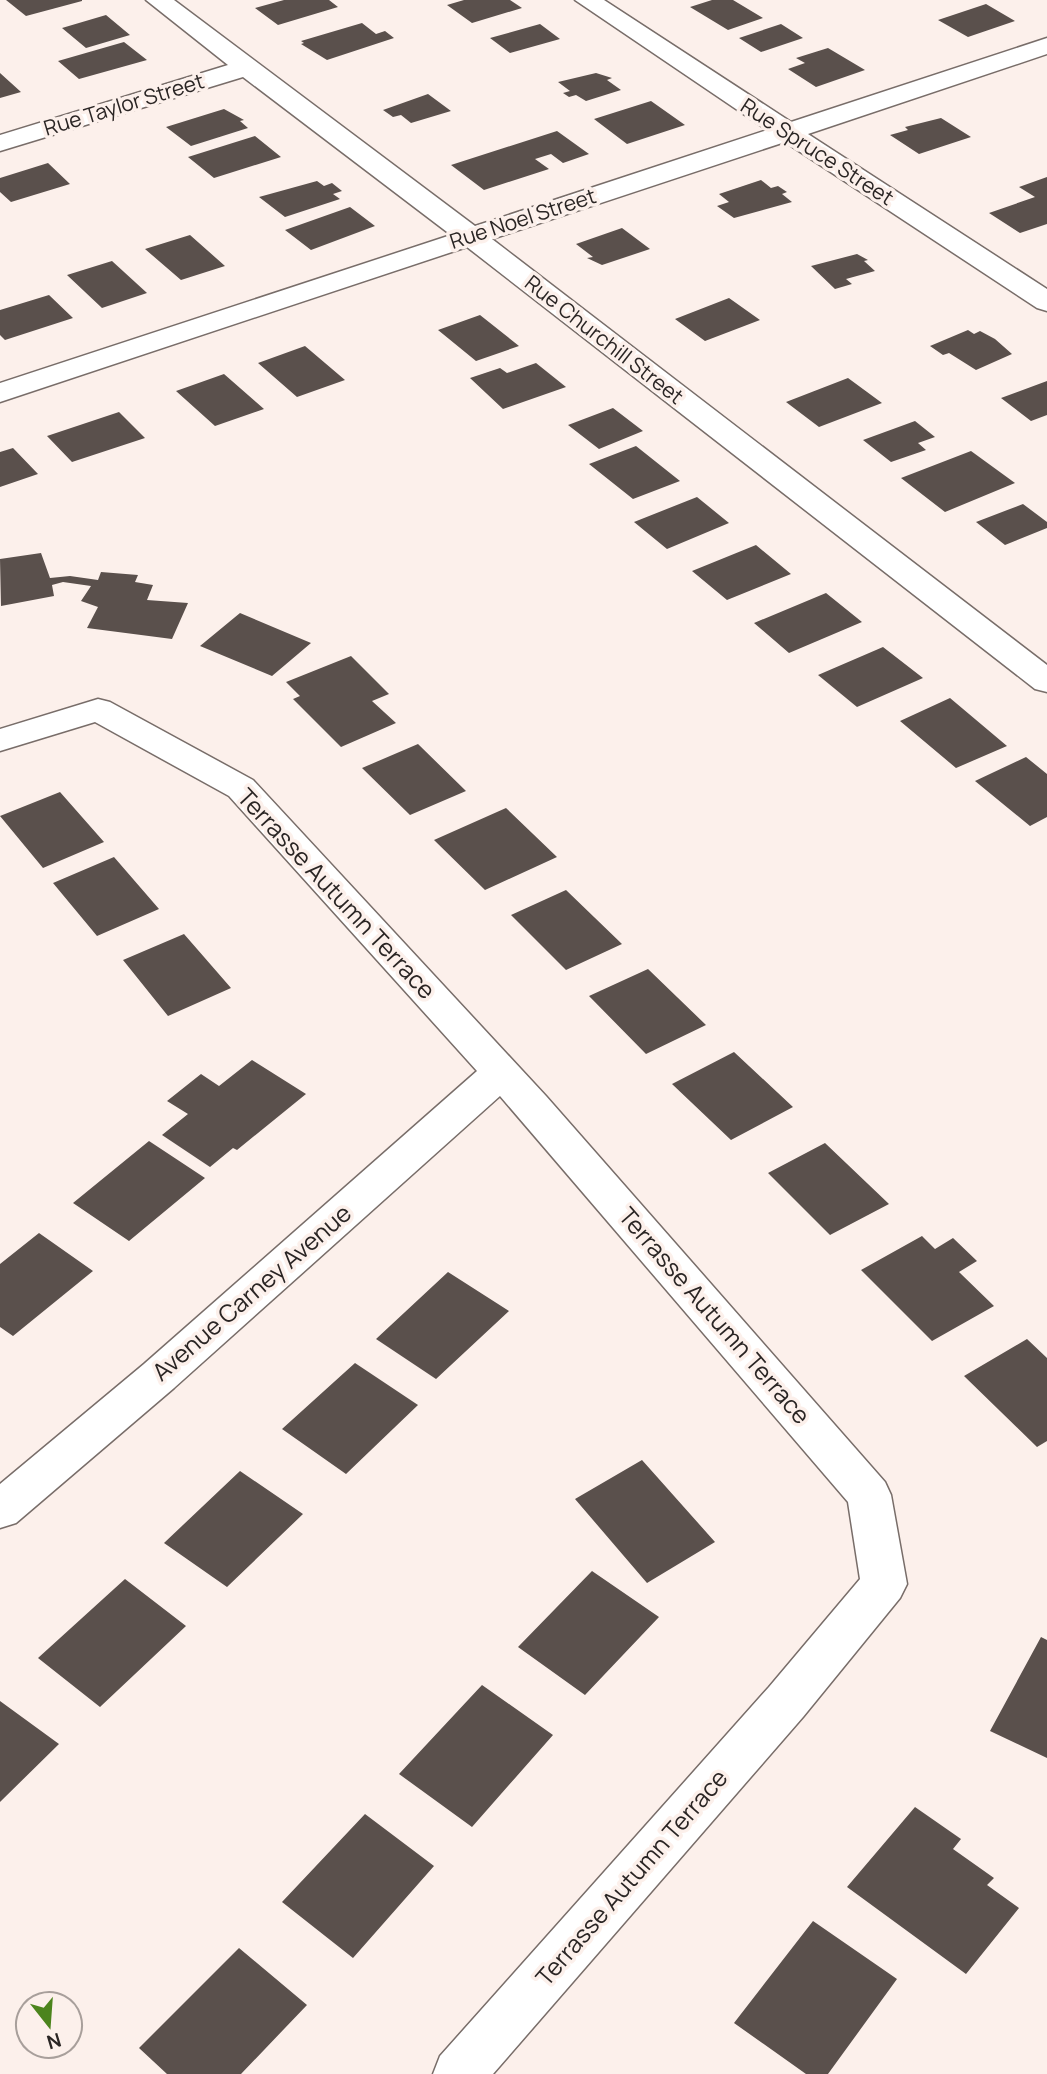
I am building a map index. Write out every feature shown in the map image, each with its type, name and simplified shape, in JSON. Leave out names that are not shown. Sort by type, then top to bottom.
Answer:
[{"type":"street","name":"Rue Churchill Street","points":[[158,0],[470,236],[1047,682]]},
{"type":"street","name":"Rue Spruce Street","points":[[587,0],[1047,302]]},
{"type":"street","name":"Rue Noel Street","points":[[0,393],[1047,46]]},
{"type":"street","name":"Rue Taylor Street","points":[[0,143],[248,67]]},
{"type":"street","name":"Terrasse Autumn Terrace","points":[[0,740],[99,710],[241,788],[501,1072],[869,1495],[884,1584],[786,1702],[459,2074]]},
{"type":"street","name":"Avenue Carney Avenue","points":[[0,1510],[159,1376],[501,1072]]},
{"type":"building","points":[[6,0],[82,0],[82,1],[26,16]]},
{"type":"building","points":[[284,0],[329,0],[338,7],[278,25],[255,8]]},
{"type":"building","points":[[464,0],[510,0],[522,8],[472,23],[447,5]]},
{"type":"building","points":[[712,0],[733,0],[763,18],[728,30],[690,7]]},
{"type":"building","points":[[986,4],[1015,21],[968,37],[938,20]]},
{"type":"building","points":[[106,15],[130,35],[86,48],[62,28]]},
{"type":"building","points":[[362,23],[376,34],[385,31],[394,38],[327,60],[301,44],[304,43],[301,41]]},
{"type":"building","points":[[540,24],[560,39],[510,53],[490,38]]},
{"type":"building","points":[[781,24],[803,38],[761,52],[739,38]]},
{"type":"building","points":[[124,42],[147,60],[79,79],[58,61]]},
{"type":"building","points":[[828,48],[865,70],[816,87],[788,69],[805,63],[796,58]]},
{"type":"building","points":[[0,73],[21,92],[0,98]]},
{"type":"building","points":[[596,73],[612,78],[607,80],[621,90],[586,101],[576,95],[569,97],[563,93],[570,91],[558,82]]},
{"type":"building","points":[[428,94],[451,111],[411,123],[401,115],[393,117],[383,110]]},
{"type":"building","points":[[651,101],[685,125],[627,144],[594,119]]},
{"type":"building","points":[[224,109],[244,120],[240,121],[248,128],[191,146],[166,127]]},
{"type":"building","points":[[941,118],[971,137],[919,154],[890,135],[908,130],[905,127]]},
{"type":"building","points":[[557,131],[589,154],[563,163],[551,154],[535,159],[549,169],[484,190],[451,165]]},
{"type":"building","points":[[255,136],[281,157],[214,178],[188,157]]},
{"type":"building","points":[[48,163],[70,184],[11,202],[0,192],[0,178]]},
{"type":"building","points":[[1047,177],[1047,224],[1020,233],[989,213],[1035,197],[1019,187]]},
{"type":"building","points":[[761,180],[771,188],[778,186],[787,192],[782,194],[792,202],[734,218],[717,206],[729,202],[719,194]]},
{"type":"building","points":[[317,181],[324,186],[332,183],[342,191],[333,194],[340,199],[285,217],[259,197]]},
{"type":"building","points":[[350,207],[375,226],[311,250],[285,230]]},
{"type":"building","points":[[622,228],[650,249],[602,265],[587,258],[593,257],[576,244]]},
{"type":"building","points":[[190,235],[225,266],[181,280],[145,249]]},
{"type":"building","points":[[857,254],[868,260],[864,261],[875,271],[846,279],[852,284],[835,289],[811,266]]},
{"type":"building","points":[[112,261],[147,293],[102,308],[67,275]]},
{"type":"building","points":[[49,295],[73,318],[5,340],[0,335],[0,310]]},
{"type":"building","points":[[729,298],[760,320],[705,341],[675,319]]},
{"type":"building","points":[[480,315],[519,346],[476,361],[438,330]]},
{"type":"building","points":[[968,330],[974,334],[980,331],[995,339],[1012,354],[976,370],[949,353],[943,355],[930,346]]},
{"type":"building","points":[[305,346],[345,380],[297,397],[258,363]]},
{"type":"building","points":[[536,363],[566,387],[503,409],[470,378],[500,368],[507,373]]},
{"type":"building","points":[[224,374],[264,409],[215,426],[176,391]]},
{"type":"building","points":[[848,378],[882,403],[819,427],[786,402]]},
{"type":"building","points":[[1047,381],[1047,415],[1031,421],[1001,398]]},
{"type":"building","points":[[613,408],[643,431],[599,449],[568,425]]},
{"type":"building","points":[[119,412],[145,438],[72,462],[47,436]]},
{"type":"building","points":[[915,421],[935,437],[918,443],[926,450],[891,462],[863,440]]},
{"type":"building","points":[[636,446],[680,481],[633,499],[589,464]]},
{"type":"building","points":[[13,448],[38,474],[0,487],[0,452]]},
{"type":"building","points":[[971,451],[1015,483],[945,512],[901,478]]},
{"type":"building","points":[[697,497],[729,523],[667,549],[634,522]]},
{"type":"building","points":[[1023,504],[1047,522],[1047,528],[1005,545],[976,522]]},
{"type":"building","points":[[756,545],[791,574],[727,600],[692,571]]},
{"type":"building","points":[[41,553],[50,578],[70,576],[98,580],[101,572],[138,575],[135,582],[153,585],[147,600],[188,603],[172,639],[87,628],[98,607],[81,601],[91,586],[63,582],[52,585],[54,596],[1,606],[0,559]]},
{"type":"building","points":[[826,593],[862,622],[789,653],[754,623]]},
{"type":"building","points":[[240,613],[311,643],[272,676],[200,646]]},
{"type":"building","points":[[883,647],[923,678],[857,707],[818,675]]},
{"type":"building","points":[[351,656],[389,694],[372,701],[396,723],[341,747],[293,699],[300,696],[286,682]]},
{"type":"building","points":[[950,698],[1007,746],[956,768],[900,721]]},
{"type":"building","points":[[418,744],[466,791],[410,815],[362,768]]},
{"type":"building","points":[[1026,757],[1047,774],[1047,817],[1030,826],[975,781]]},
{"type":"building","points":[[60,792],[104,842],[43,868],[0,816]]},
{"type":"building","points":[[506,808],[557,857],[485,890],[434,840]]},
{"type":"building","points":[[114,857],[159,909],[97,936],[53,883]]},
{"type":"building","points":[[566,890],[622,944],[566,970],[511,915]]},
{"type":"building","points":[[184,934],[231,988],[168,1016],[123,960]]},
{"type":"building","points":[[648,969],[706,1025],[646,1054],[589,996]]},
{"type":"building","points":[[734,1052],[793,1107],[731,1140],[672,1084]]},
{"type":"building","points":[[252,1060],[306,1094],[237,1150],[233,1148],[210,1167],[162,1135],[188,1114],[167,1101],[201,1074],[219,1086]]},
{"type":"building","points":[[149,1141],[205,1178],[129,1241],[73,1203]]},
{"type":"building","points":[[825,1143],[889,1204],[830,1235],[768,1173]]},
{"type":"building","points":[[39,1233],[93,1271],[13,1336],[0,1327],[0,1264]]},
{"type":"building","points":[[922,1236],[935,1249],[953,1238],[977,1261],[959,1272],[994,1306],[932,1341],[861,1270]]},
{"type":"building","points":[[448,1272],[509,1311],[436,1379],[376,1339]]},
{"type":"building","points":[[1027,1339],[1047,1358],[1047,1441],[1037,1447],[964,1376]]},
{"type":"building","points":[[355,1363],[418,1405],[346,1474],[282,1429]]},
{"type":"building","points":[[642,1460],[715,1542],[647,1583],[575,1499]]},
{"type":"building","points":[[240,1471],[303,1514],[227,1587],[164,1543]]},
{"type":"building","points":[[592,1571],[659,1617],[585,1695],[518,1647]]},
{"type":"building","points":[[125,1579],[186,1626],[100,1707],[38,1658]]},
{"type":"building","points":[[1041,1637],[1047,1640],[1047,1758],[990,1731]]},
{"type":"building","points":[[482,1685],[553,1735],[472,1827],[399,1774]]},
{"type":"building","points":[[0,1701],[59,1744],[0,1802]]},
{"type":"building","points":[[915,1807],[961,1839],[953,1849],[994,1878],[987,1885],[1019,1908],[966,1974],[847,1887]]},
{"type":"building","points":[[365,1814],[434,1866],[353,1958],[282,1902]]},
{"type":"building","points":[[813,1921],[897,1979],[828,2074],[806,2074],[734,2023]]},
{"type":"building","points":[[239,1948],[307,2005],[241,2074],[167,2074],[139,2048]]}]
